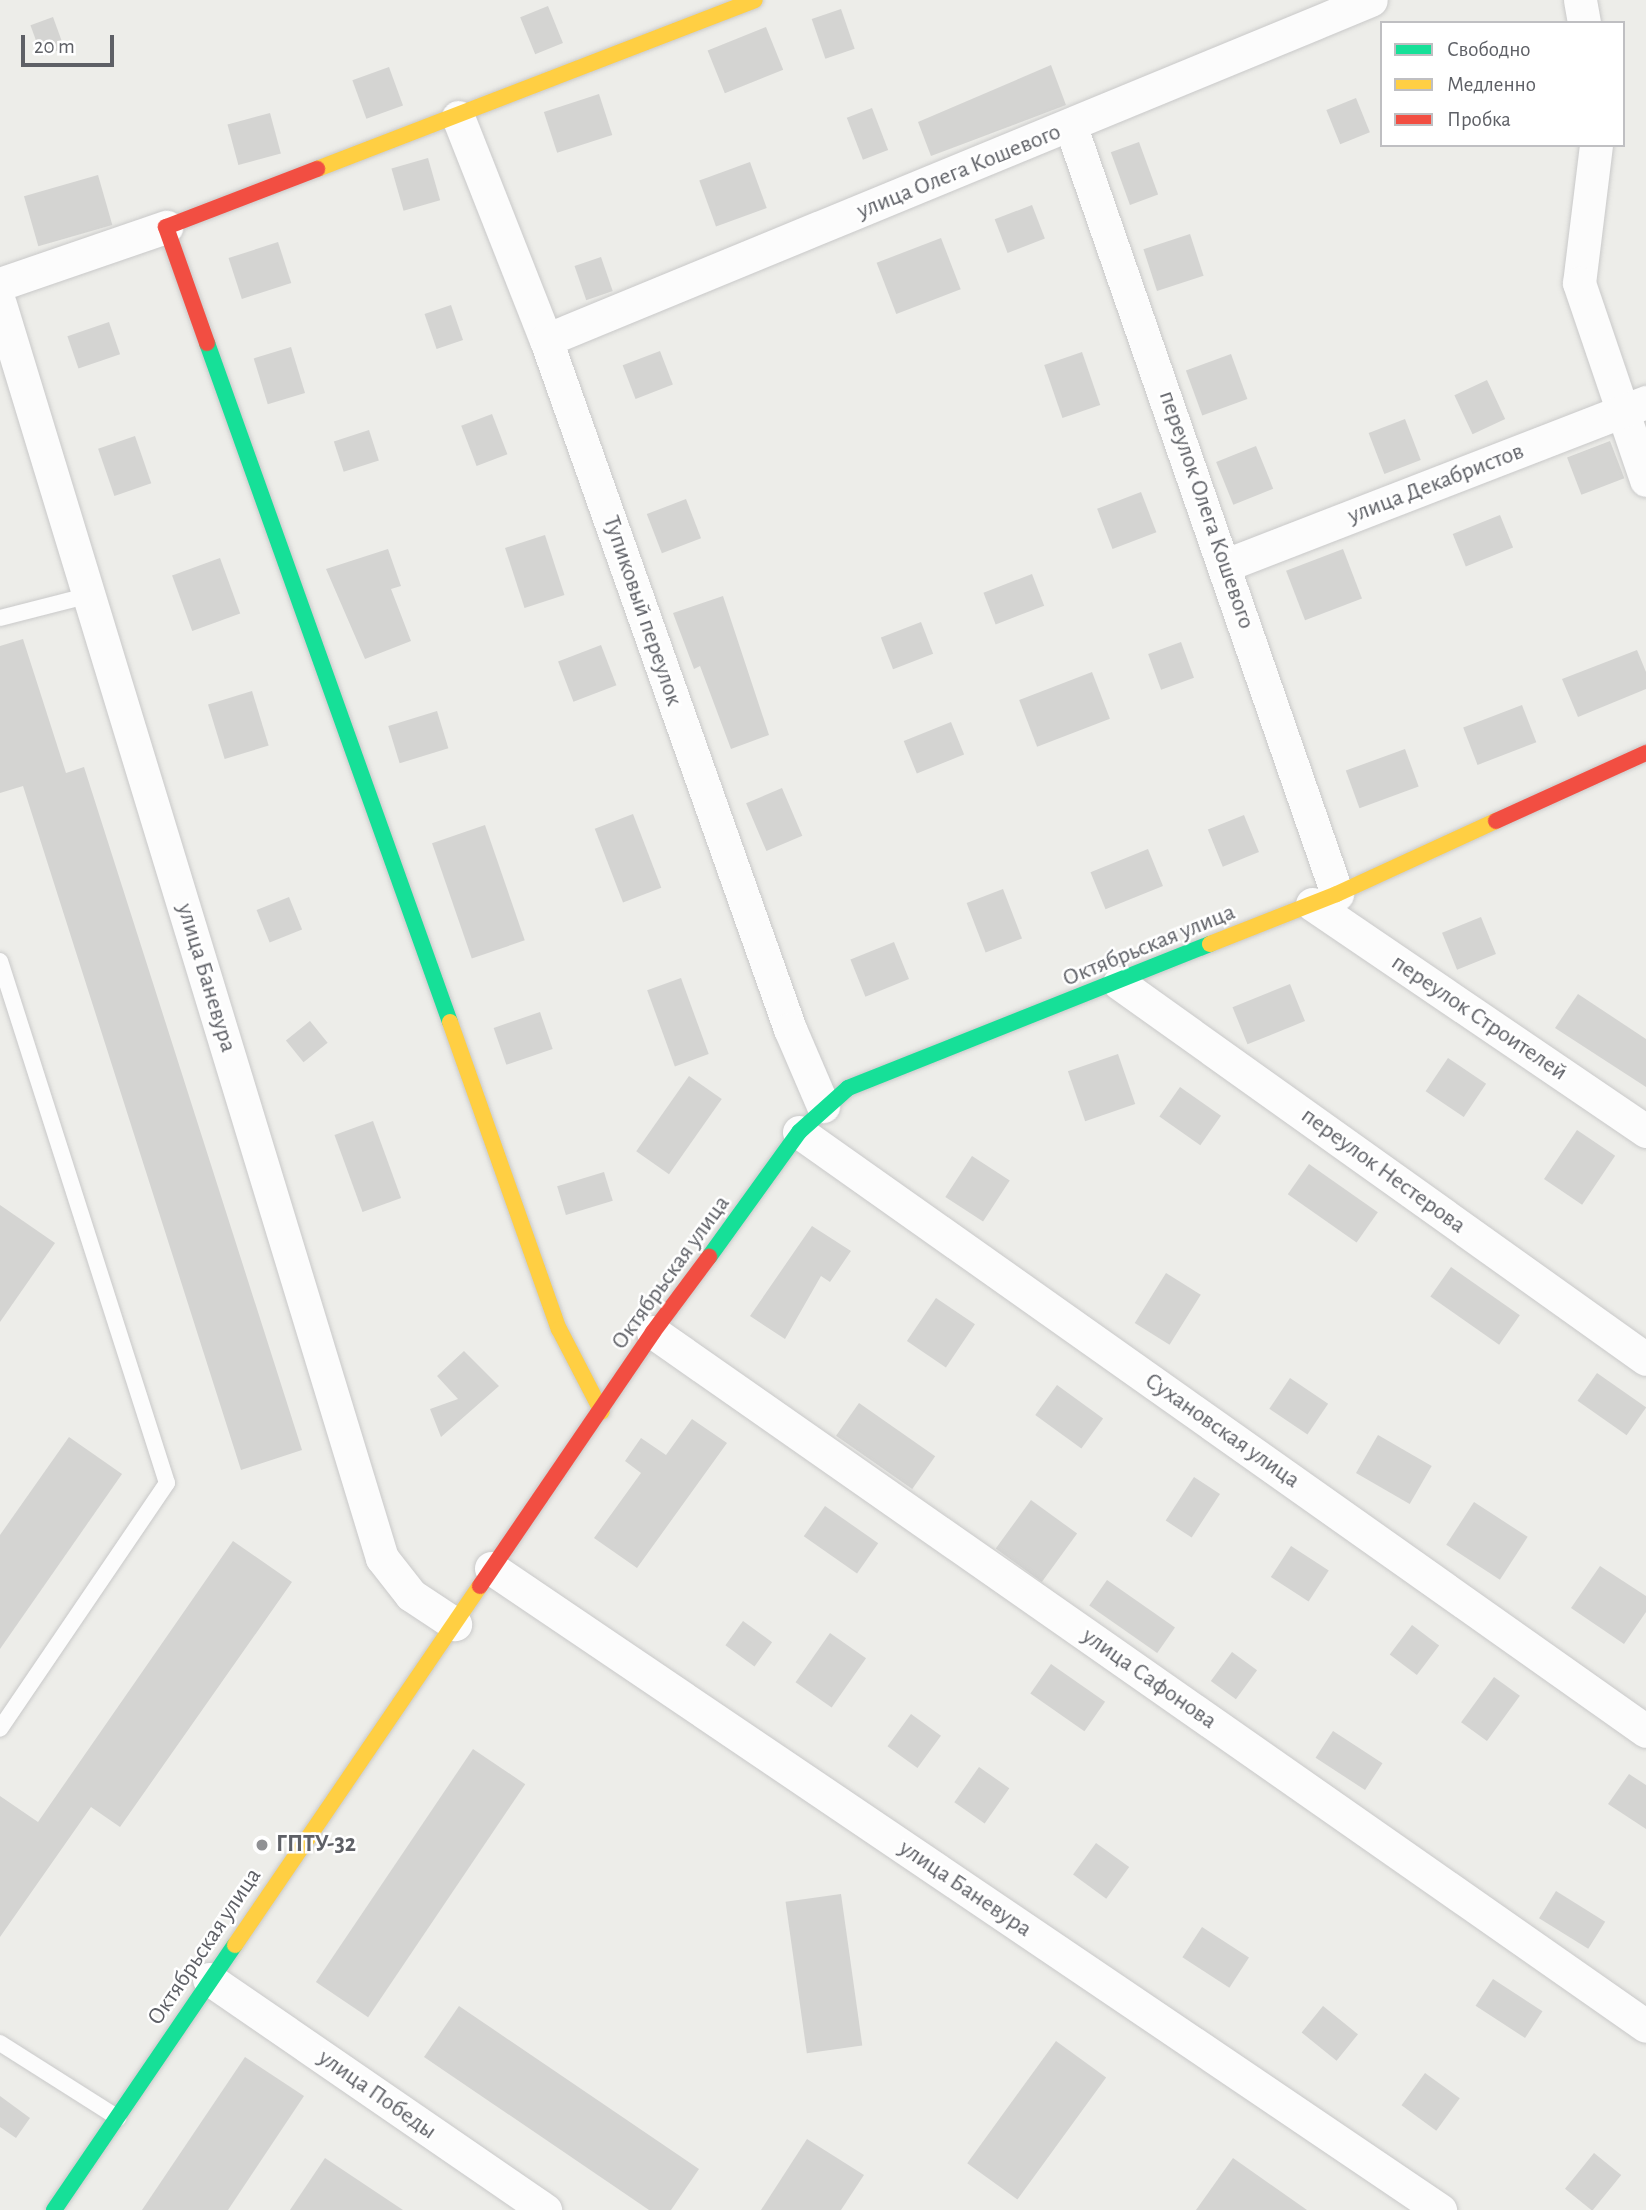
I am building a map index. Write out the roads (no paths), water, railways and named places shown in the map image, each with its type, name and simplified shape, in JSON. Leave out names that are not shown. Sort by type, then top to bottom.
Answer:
[{"type":"main road","points":[[602,1412],[559,1329],[166,227],[458,117],[755,0]]},
{"type":"main road","name":"Октябрьская улица","points":[[54,2210],[491,1568],[602,1412],[653,1332],[799,1132],[823,1106],[848,1088],[1119,983],[1325,899],[1646,753]]},
{"type":"street","name":"улица Олега Кошевого","points":[[546,340],[1071,127],[1371,0]]},
{"type":"street","points":[[1580,0],[1584,21]]},
{"type":"street","name":"Тупиковый переулок","points":[[458,117],[546,340],[790,1028],[823,1106]]},
{"type":"street","name":"переулок Олега Кошевого","points":[[1071,127],[1226,565],[1325,899]]},
{"type":"street","points":[[1596,147],[1579,283],[1634,407],[1646,480]]},
{"type":"street","points":[[0,284],[166,227]]},
{"type":"street","name":"улица Баневура","points":[[0,303],[382,1558],[411,1595],[455,1624]]},
{"type":"street","name":"улица Декабристов","points":[[1226,565],[1634,407]]},
{"type":"street","name":"переулок Строителей","points":[[1325,899],[1646,1132]]},
{"type":"street","name":"переулок Нестерова","points":[[1119,983],[1646,1359]]},
{"type":"street","name":"Сухановская улица","points":[[799,1132],[1646,1731]]},
{"type":"street","name":"улица Сафонова","points":[[653,1332],[1646,2026]]},
{"type":"street","name":"улица Баневура","points":[[491,1568],[1440,2210]]},
{"type":"street","name":"улица Победы","points":[[209,1979],[545,2210]]},
{"type":"lane","points":[[0,618],[90,595]]},
{"type":"lane","points":[[0,961],[167,1483],[0,1729]]},
{"type":"lane","points":[[0,2043],[118,2118]]},
{"type":"place","name":"ГПТУ-32","points":[[262,1845]]}]
